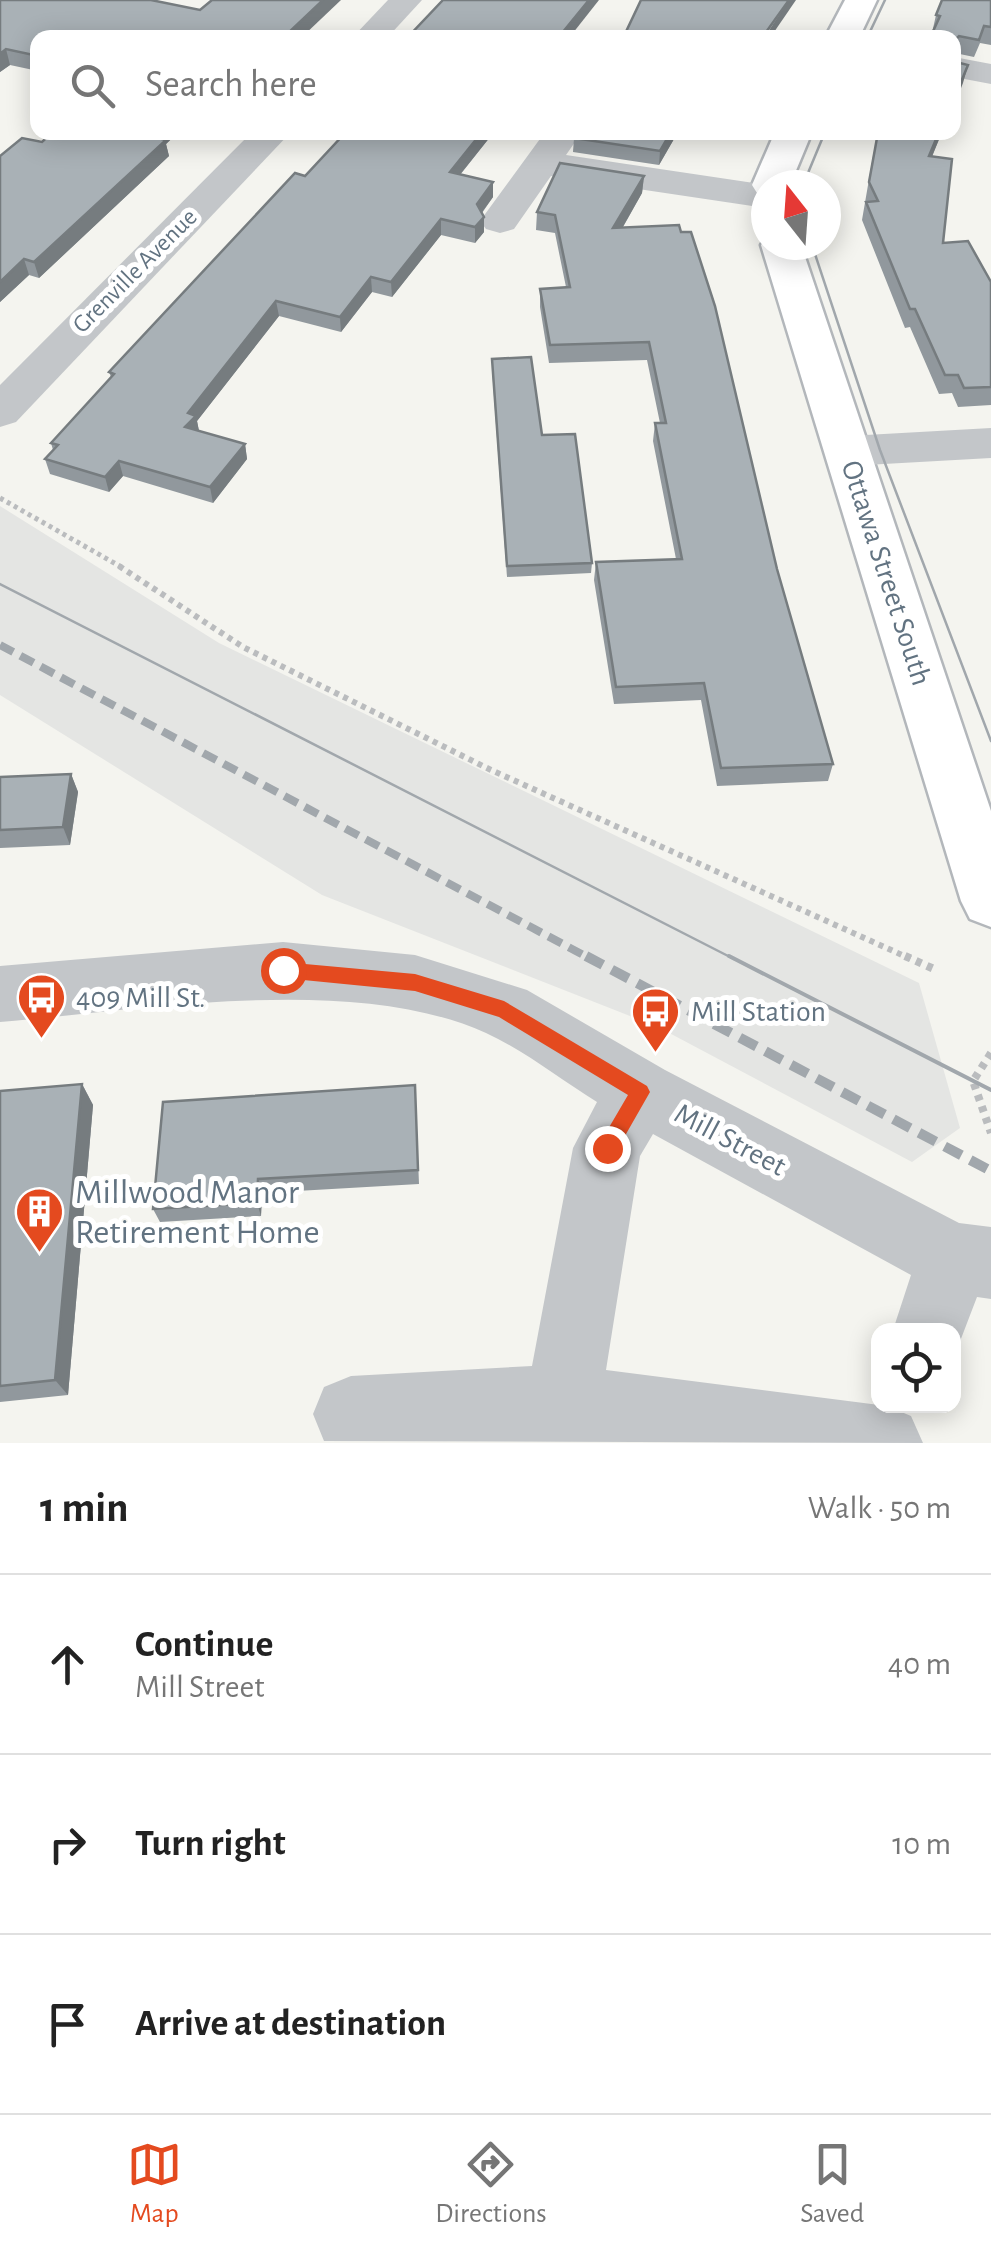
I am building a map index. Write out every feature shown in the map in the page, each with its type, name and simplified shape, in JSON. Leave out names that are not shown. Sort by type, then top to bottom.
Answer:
[{"type":"main road","points":[[846,30],[861,0]]},
{"type":"main road","points":[[778,170],[791,140]]},
{"type":"main road","name":"Ottawa Street South","points":[[786,260],[991,901]]},
{"type":"street","points":[[376,30],[406,0]]},
{"type":"street","points":[[961,68],[991,74]]},
{"type":"street","name":"Grenville Avenue","points":[[0,412],[102,303],[265,140]]},
{"type":"street","points":[[500,220],[552,148],[751,193]]},
{"type":"street","points":[[848,451],[991,443]]},
{"type":"street","name":"Mill Street","points":[[0,994],[283,970],[415,983],[504,1010],[640,1092],[972,1260]]},
{"type":"street","points":[[566,1423],[607,1148],[640,1092]]},
{"type":"street","points":[[934,1323],[972,1260]]},
{"type":"street","points":[[896,1443],[906,1413]]},
{"type":"street","points":[[350,1414],[884,1443]]},
{"type":"path","points":[[0,498],[97,551],[243,647],[492,770],[934,969]]},
{"type":"path","points":[[991,1054],[973,1081],[991,1133]]},
{"type":"shaded area","points":[[0,506],[219,643],[919,983],[960,1128],[912,1162],[658,1027],[322,895],[0,695]]},
{"type":"building","points":[[0,0],[151,0],[200,10],[212,0],[323,0],[291,30],[30,30],[30,54],[6,49],[0,54]]},
{"type":"building","points":[[443,0],[589,0],[565,30],[415,30]]},
{"type":"building","points":[[641,0],[789,0],[768,30],[627,30]]},
{"type":"building","points":[[942,0],[991,0],[991,27],[984,26],[979,40],[961,36],[961,30],[934,30],[940,16],[936,15]]},
{"type":"building","points":[[961,63],[968,65],[961,82]]},
{"type":"building","points":[[22,138],[42,142],[166,140],[34,262],[24,259],[0,282],[0,156]]},
{"type":"building","points":[[339,140],[476,140],[450,172],[493,182],[477,204],[484,217],[475,227],[441,219],[391,282],[371,277],[340,317],[276,301],[188,413],[196,416],[185,427],[245,444],[210,487],[119,461],[105,477],[45,459],[58,445],[51,443],[114,374],[109,372],[295,173],[305,176]]},
{"type":"building","points":[[587,140],[666,140],[660,151]]},
{"type":"building","points":[[877,140],[936,140],[929,156],[952,159],[943,243],[968,241],[991,282],[991,387],[964,388],[958,375],[945,375],[915,309],[910,309],[866,202],[878,201],[869,182]]},
{"type":"building","points":[[560,163],[644,176],[613,228],[679,225],[681,232],[691,232],[715,306],[777,569],[833,764],[721,768],[704,683],[616,687],[596,562],[682,559],[655,423],[666,423],[649,342],[550,345],[540,289],[570,287],[555,215],[537,212]]},
{"type":"building","points":[[531,357],[542,435],[575,434],[592,563],[507,566],[492,359]]},
{"type":"building","points":[[71,774],[63,827],[0,830],[0,777]]},
{"type":"building","name":"Millwood Manor Retirement Home","points":[[82,1084],[55,1380],[0,1386],[0,1091]]},
{"type":"building","points":[[415,1085],[418,1170],[258,1179],[257,1203],[153,1209],[163,1102]]},
{"type":"tram line","points":[[871,30],[885,0]]},
{"type":"tram line","points":[[809,170],[822,140]]},
{"type":"tram line","points":[[817,260],[880,450],[991,741]]},
{"type":"tram line","points":[[0,584],[734,959]]},
{"type":"tram line","points":[[729,956],[991,1090]]},
{"type":"railway","points":[[0,645],[591,959]]},
{"type":"railway","points":[[586,956],[991,1171]]},
{"type":"place","name":"409 Mill St.","points":[[41,1040]]},
{"type":"place","name":"Mill Station","points":[[656,1054]]},
{"type":"place","name":"Millwood Manor Retirement Home","points":[[40,1254]]},
{"type":"route","points":[[283,970],[415,983],[504,1010],[640,1092],[607,1148]]}]
